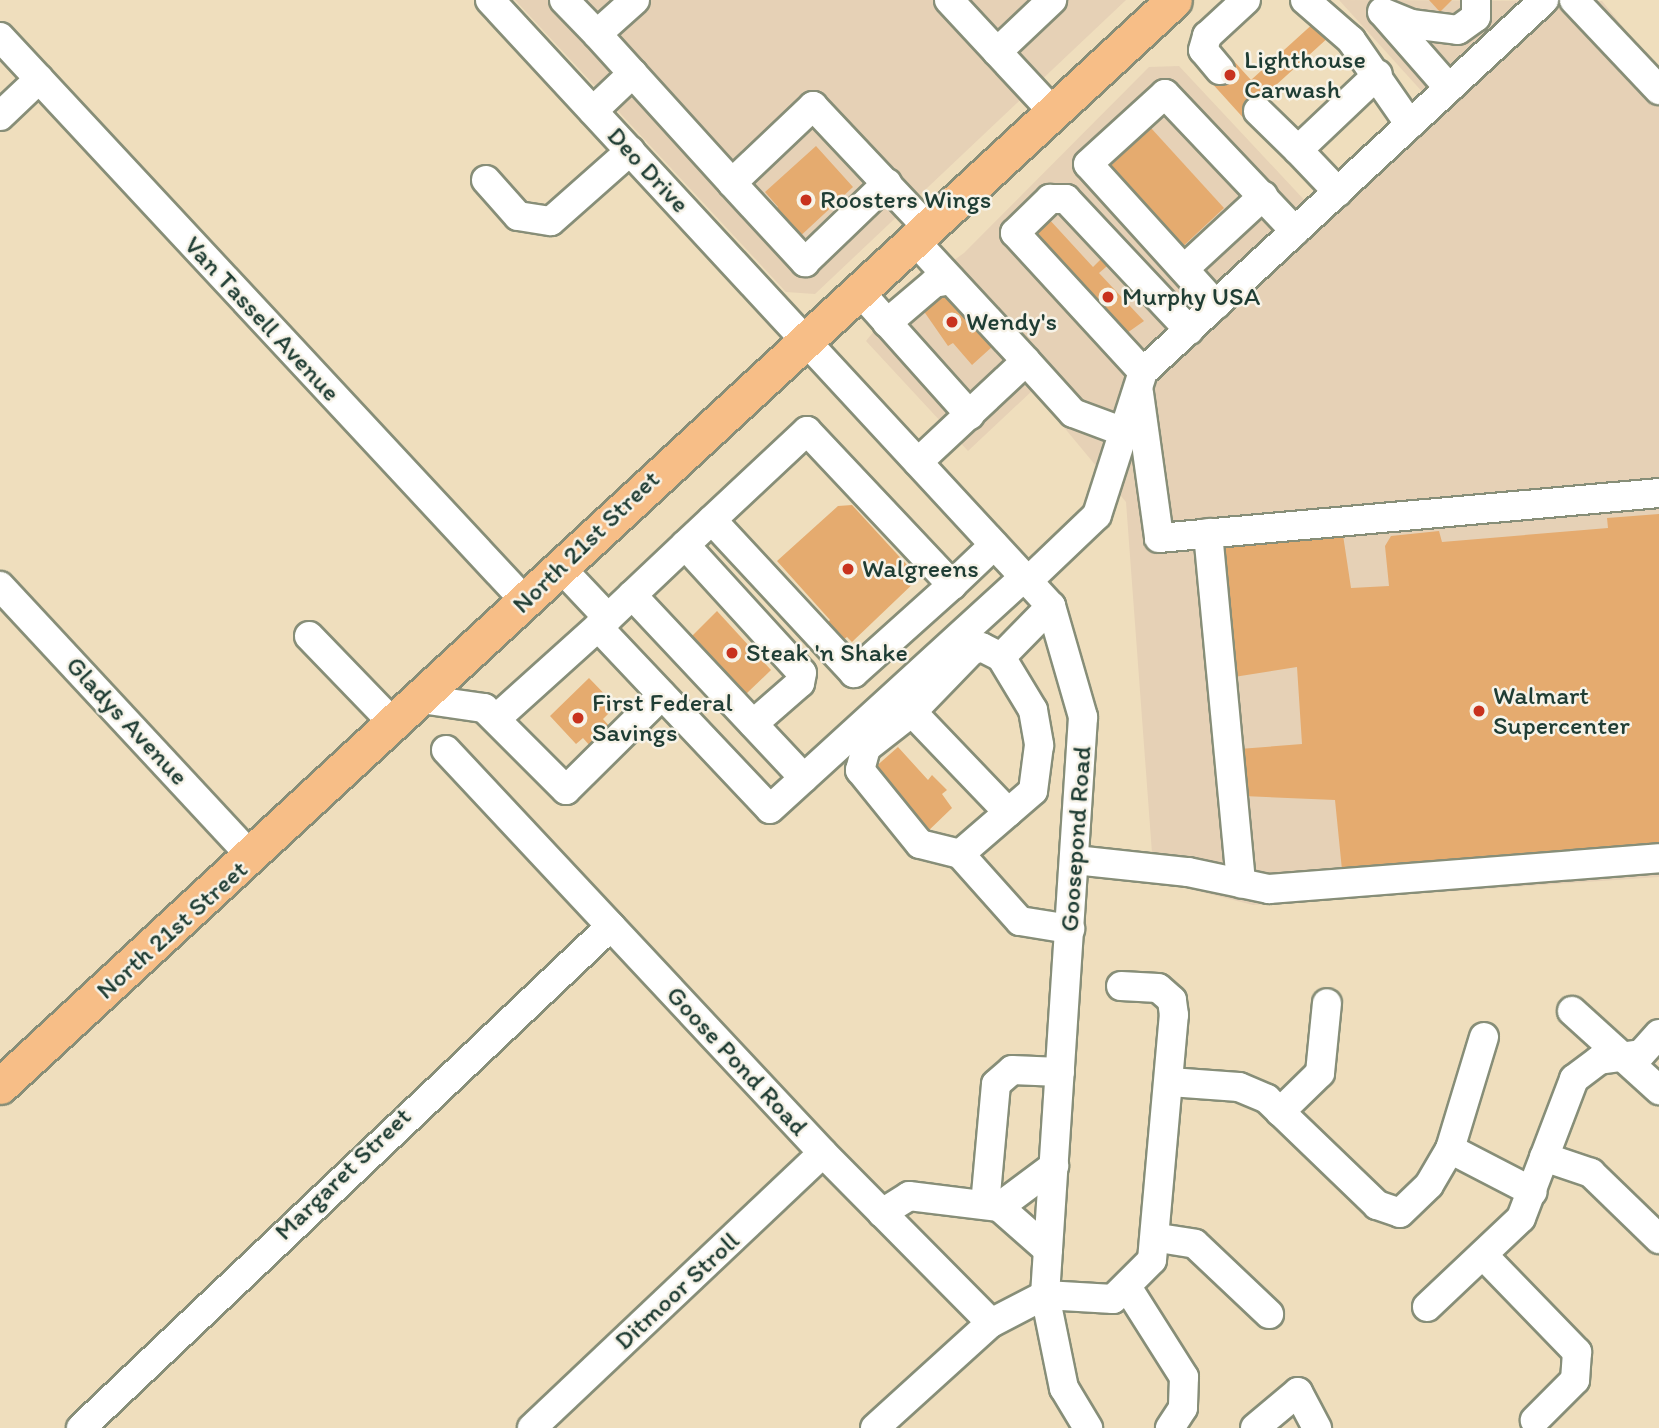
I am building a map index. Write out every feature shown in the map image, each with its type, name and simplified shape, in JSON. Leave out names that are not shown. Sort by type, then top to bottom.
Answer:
[{"type":"main road","name":"North 21st Street","points":[[0,1086],[253,858],[560,567],[1174,0]]},
{"type":"street","name":"Deo Drive","points":[[490,0],[806,341]]},
{"type":"street","points":[[564,0],[805,262],[887,183]]},
{"type":"street","points":[[597,34],[635,0]]},
{"type":"street","points":[[949,0],[1054,113]]},
{"type":"street","points":[[997,52],[1052,0]]},
{"type":"street","points":[[1220,69],[1203,50],[1207,36],[1245,0]]},
{"type":"street","points":[[1305,0],[1378,74],[1410,125]]},
{"type":"street","points":[[560,567],[662,695],[770,809],[1097,515],[1141,380],[1216,304],[1544,0]]},
{"type":"street","points":[[1574,0],[1659,90]]},
{"type":"street","points":[[1377,6],[1449,88]]},
{"type":"street","points":[[1377,6],[1411,24],[1458,30],[1475,10]]},
{"type":"street","name":"Van Tassell Avenue","points":[[0,37],[525,601]]},
{"type":"street","points":[[593,111],[633,73]]},
{"type":"street","points":[[1298,150],[1378,74]]},
{"type":"street","points":[[0,116],[39,79]]},
{"type":"street","points":[[1216,304],[1088,164],[1165,94],[1295,231]]},
{"type":"street","points":[[732,183],[813,106],[887,183],[951,280],[1073,412],[1124,432]]},
{"type":"street","points":[[1258,111],[1338,192]]},
{"type":"street","points":[[486,180],[518,216],[551,221],[630,151]]},
{"type":"street","points":[[1184,269],[1263,196]]},
{"type":"street","points":[[1189,330],[1066,199],[1050,199],[1014,233],[1141,380],[1159,538],[1659,493]]},
{"type":"street","points":[[887,323],[934,283],[951,280]]},
{"type":"street","points":[[860,292],[970,415]]},
{"type":"street","name":"Goosepond Road","points":[[806,341],[1051,606],[1083,717],[1045,1295],[1061,1378],[1088,1428]]},
{"type":"street","points":[[918,462],[1026,360]]},
{"type":"street","points":[[498,717],[807,431],[951,585]]},
{"type":"street","points":[[712,520],[854,673],[994,545]]},
{"type":"street","points":[[1208,533],[1241,883]]},
{"type":"street","points":[[685,545],[802,673],[800,683],[753,724]]},
{"type":"street","name":"Gladys Avenue","points":[[0,586],[253,858]]},
{"type":"street","points":[[632,595],[804,778]]},
{"type":"street","points":[[1000,657],[1051,606]]},
{"type":"street","points":[[309,636],[394,724]]},
{"type":"street","points":[[960,854],[1033,790],[1039,745],[1033,710],[1000,657],[981,647],[971,651],[912,712],[866,748],[860,771],[920,844],[960,854],[1020,921],[1070,929]]},
{"type":"street","points":[[421,699],[463,702],[498,717],[566,790],[662,695]]},
{"type":"street","points":[[912,712],[1008,812]]},
{"type":"street","name":"Goose Pond Road","points":[[446,750],[822,1153],[991,1323]]},
{"type":"street","points":[[1075,860],[1269,889],[1659,858]]},
{"type":"street","name":"Margaret Street","points":[[81,1428],[611,926]]},
{"type":"street","points":[[874,1428],[991,1323],[1045,1295],[1113,1299],[1129,1290],[1146,1271],[1158,1238],[1170,1082],[1172,1000],[1158,988],[1121,986]]},
{"type":"street","points":[[1279,1112],[1320,1073],[1327,1003]]},
{"type":"street","points":[[1572,1011],[1659,1090]]},
{"type":"street","points":[[1427,1307],[1484,1256],[1521,1218],[1574,1079],[1599,1060],[1641,1054],[1659,1034]]},
{"type":"street","points":[[1170,1082],[1239,1087],[1279,1112],[1387,1211],[1400,1213],[1413,1204],[1450,1149],[1484,1037]]},
{"type":"street","points":[[992,1206],[996,1084],[1012,1070],[1060,1072]]},
{"type":"street","points":[[1450,1149],[1533,1192]]},
{"type":"street","name":"Ditmoor Stroll","points":[[532,1428],[822,1153]]},
{"type":"street","points":[[1544,1157],[1591,1173],[1659,1239]]},
{"type":"street","points":[[992,1206],[1054,1166]]},
{"type":"street","points":[[882,1213],[909,1196],[992,1206],[1048,1251]]},
{"type":"street","points":[[1158,1238],[1195,1244],[1269,1314]]},
{"type":"street","points":[[1484,1256],[1577,1352],[1575,1380],[1535,1420]]},
{"type":"street","points":[[1129,1290],[1184,1377],[1184,1409],[1170,1428]]},
{"type":"street","points":[[1255,1428],[1297,1392],[1317,1428]]},
{"type":"shaded area","points":[[515,0],[1126,0],[815,294],[786,292]]},
{"type":"shaded area","points":[[1339,0],[1602,1],[1659,72],[1659,877],[1253,905],[1154,880],[1126,502],[1033,390],[968,451],[866,341],[899,300],[964,253],[1149,67],[1179,66],[1308,204],[1426,96]]},
{"type":"building","points":[[1429,0],[1452,0],[1440,12]]},
{"type":"building","name":"Lighthouse Carwash","points":[[1316,21],[1330,36],[1266,94],[1269,101],[1247,122],[1209,80],[1232,59],[1251,80]]},
{"type":"building","points":[[1151,128],[1224,208],[1178,251],[1104,172]]},
{"type":"building","name":"Roosters Wings","points":[[816,146],[853,187],[795,241],[770,214],[778,207],[765,192]]},
{"type":"building","name":"Murphy USA","points":[[1048,218],[1093,267],[1106,254],[1113,261],[1099,273],[1144,321],[1127,333],[1034,233]]},
{"type":"building","name":"Wendy's","points":[[940,291],[993,346],[972,365],[953,343],[948,346],[923,310]]},
{"type":"building","name":"Walgreens","points":[[852,505],[919,578],[852,642],[847,637],[833,647],[820,632],[830,620],[777,561],[838,506]]},
{"type":"building","name":"Walmart Supercenter","points":[[1659,514],[1659,846],[1342,870],[1335,800],[1243,796],[1239,749],[1302,744],[1297,667],[1234,677],[1224,548],[1343,535],[1351,588],[1389,586],[1385,546],[1391,536],[1439,531],[1442,542],[1608,528],[1607,518]]},
{"type":"building","name":"Steak 'n Shake","points":[[717,611],[771,670],[746,694],[692,636]]},
{"type":"building","name":"First Federal Savings","points":[[589,678],[616,706],[603,719],[618,736],[598,755],[583,738],[576,744],[550,716]]},
{"type":"building","points":[[898,747],[928,780],[932,775],[947,790],[942,794],[952,808],[925,834],[873,769]]},
{"type":"place","name":"Lighthouse Carwash","points":[[1230,75]]},
{"type":"place","name":"Roosters Wings","points":[[806,200]]},
{"type":"place","name":"Murphy USA","points":[[1108,297]]},
{"type":"place","name":"Wendy's","points":[[952,322]]},
{"type":"place","name":"Walgreens","points":[[848,569]]},
{"type":"place","name":"Steak 'n Shake","points":[[732,653]]},
{"type":"place","name":"Walmart Supercenter","points":[[1479,711]]},
{"type":"place","name":"First Federal Savings","points":[[578,718]]}]
